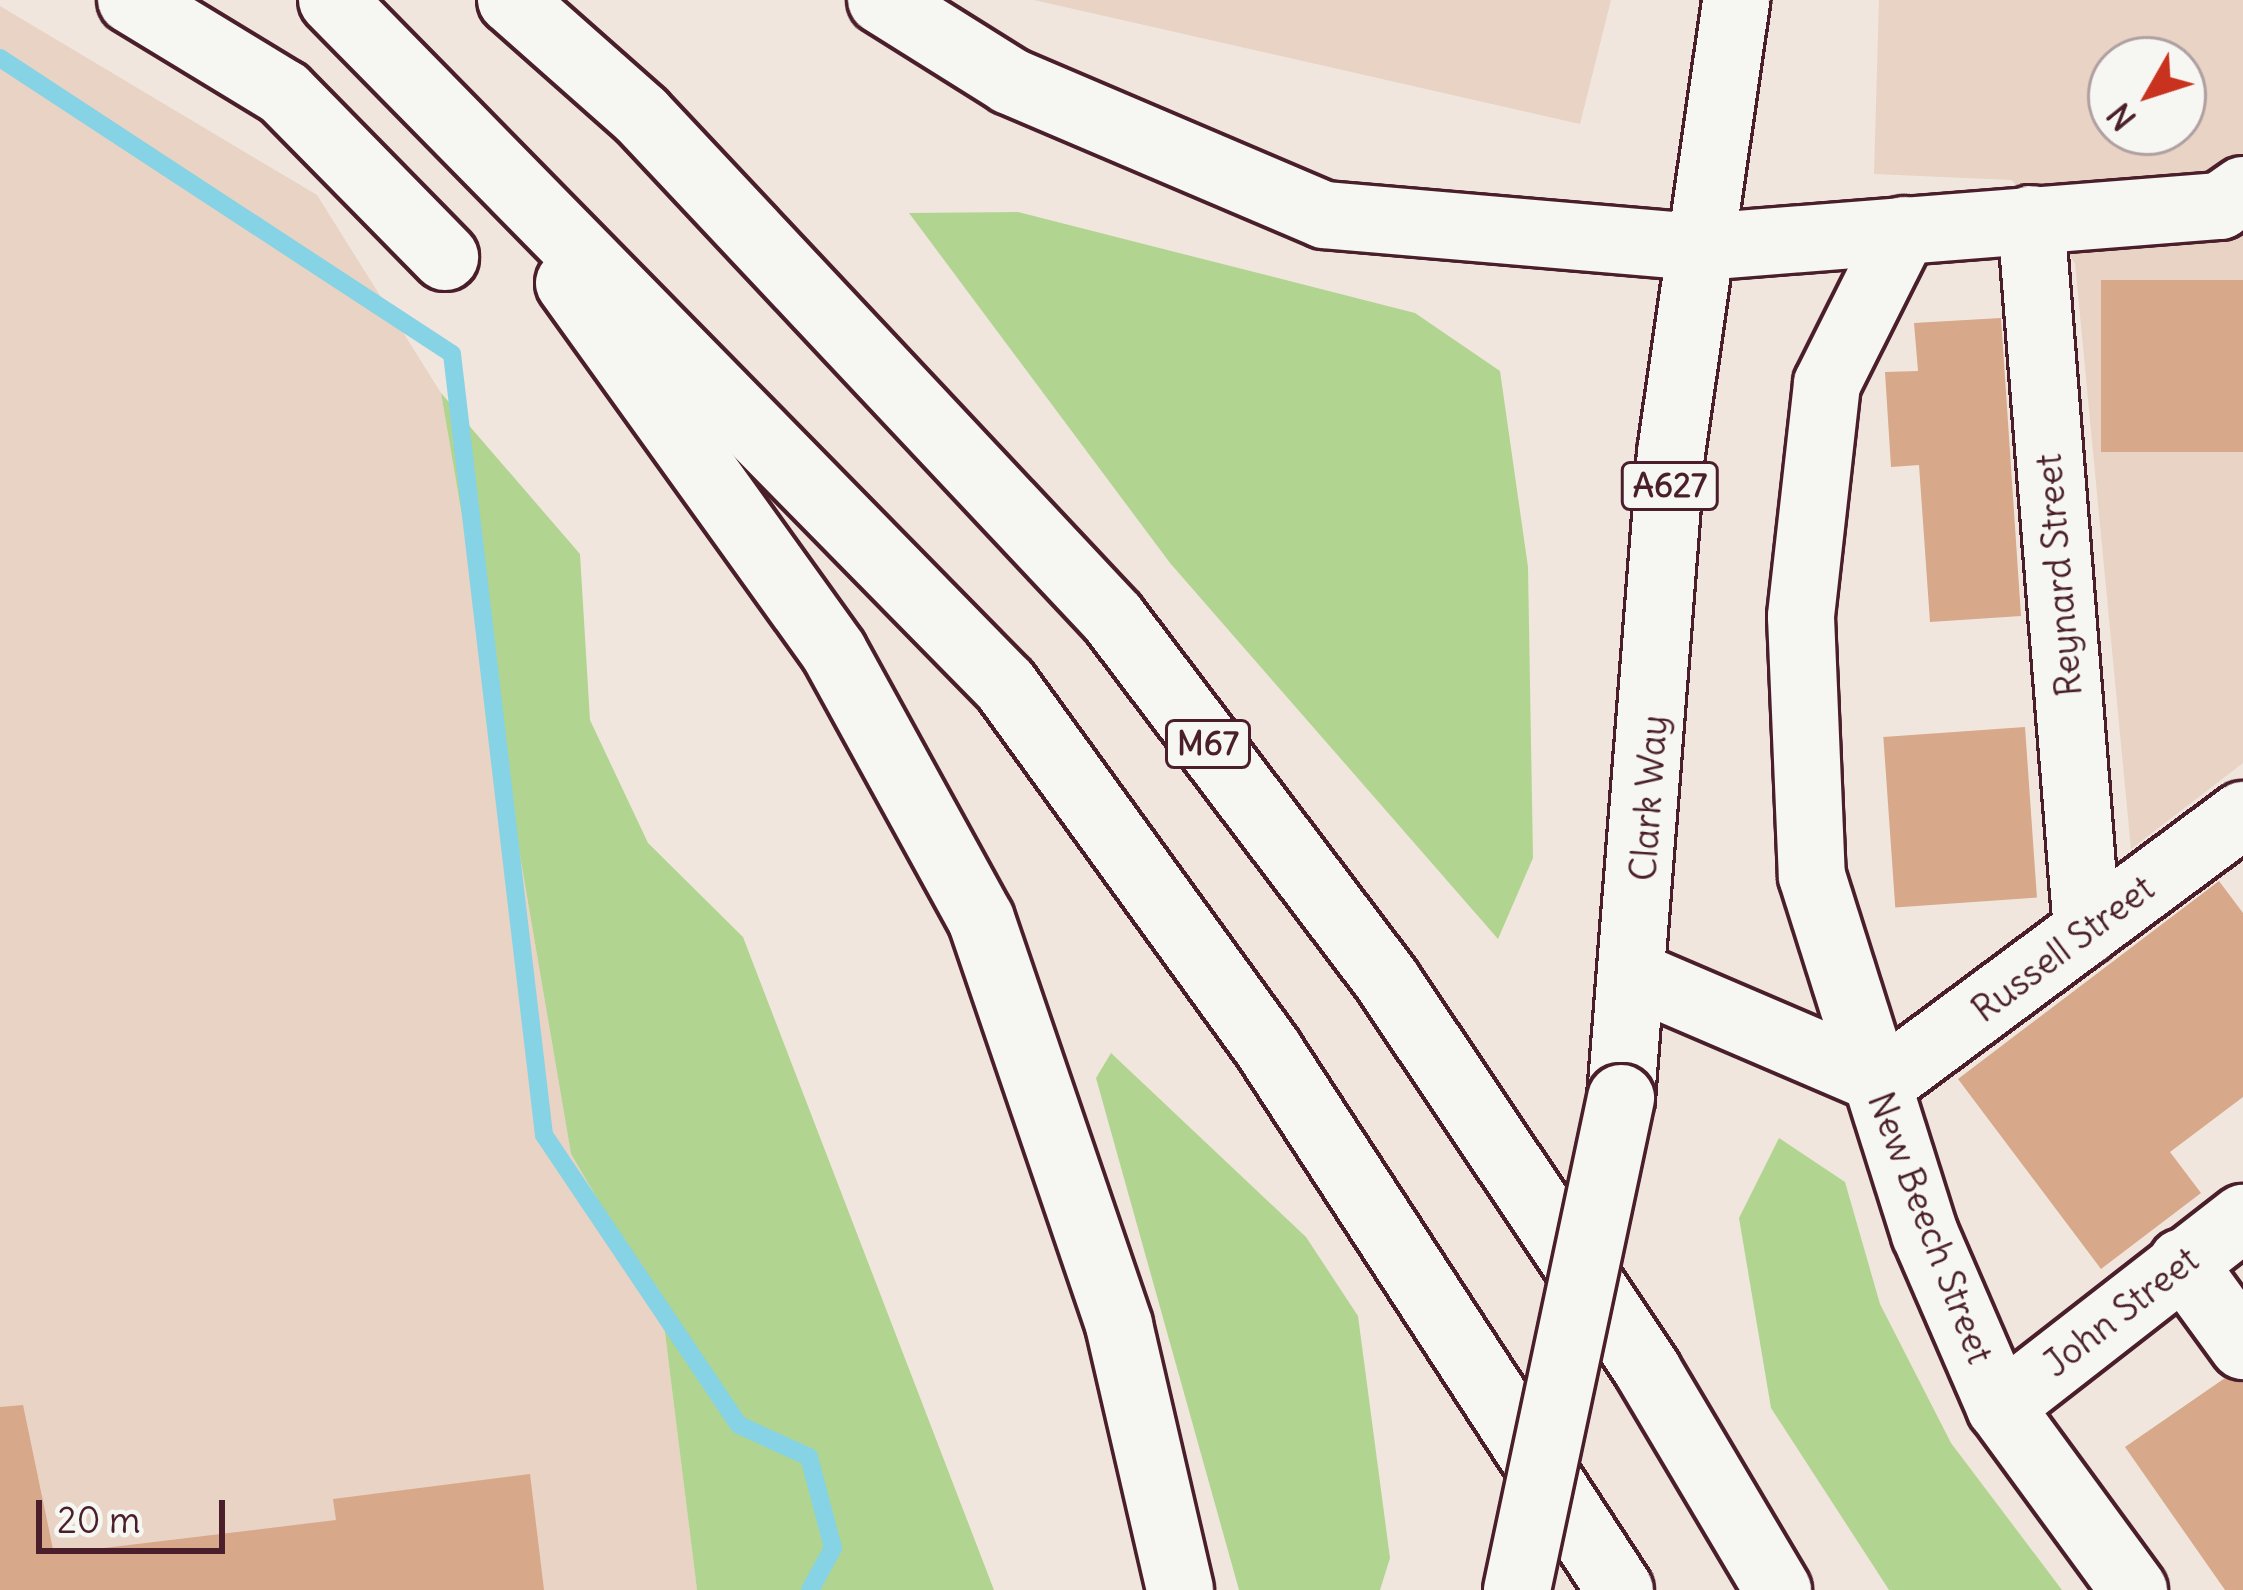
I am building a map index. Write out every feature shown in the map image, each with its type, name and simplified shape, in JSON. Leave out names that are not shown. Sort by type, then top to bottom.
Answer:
[{"type":"main road","points":[[131,0],[284,94],[445,257]]},
{"type":"main road","points":[[332,0],[437,99],[1005,685],[1269,1050],[1620,1590]]},
{"type":"main road","name":"M67","points":[[512,0],[641,115],[1113,618],[1388,982],[1648,1371],[1778,1590]]},
{"type":"main road","points":[[881,0],[1010,81],[1324,215],[1701,247],[2220,206],[2243,190]]},
{"type":"main road","name":"Clark Way","points":[[1517,1590],[1621,1098],[1636,976],[1671,453],[1736,0]]},
{"type":"main road","points":[[437,99],[834,652],[929,810],[981,919],[1119,1325],[1180,1590]]},
{"type":"main road","name":"Reynard Street","points":[[2030,219],[2087,931]]},
{"type":"main road","points":[[1883,1082],[1812,876],[1801,617],[1827,384],[1904,230]]},
{"type":"main road","name":"Russell Street","points":[[1883,1082],[2243,815]]},
{"type":"main road","name":"New Beech Street","points":[[1636,976],[1883,1082],[1924,1234],[2000,1407],[2134,1590]]},
{"type":"main road","name":"John Street","points":[[2000,1407],[2243,1218]]},
{"type":"main road","points":[[2182,1262],[2243,1346]]},
{"type":"shaded area","points":[[1034,0],[1611,0],[1580,124]]},
{"type":"shaded area","points":[[1879,0],[2243,0],[2243,763],[2131,849],[2075,263],[2012,180],[1874,174]]},
{"type":"shaded area","points":[[0,6],[317,195],[441,393],[571,1154],[662,1309],[697,1590],[0,1590]]},
{"type":"green space","points":[[1018,212],[1415,313],[1500,371],[1528,567],[1533,858],[1498,939],[1170,563],[909,213]]},
{"type":"green space","points":[[441,393],[580,554],[590,720],[648,843],[743,937],[994,1590],[697,1590],[662,1309],[571,1154]]},
{"type":"green space","points":[[1111,1053],[1306,1237],[1358,1316],[1390,1558],[1380,1590],[1239,1590],[1096,1078]]},
{"type":"green space","points":[[1779,1138],[1845,1182],[1880,1304],[1951,1443],[2062,1590],[1889,1590],[1771,1408],[1739,1218]]},
{"type":"building","points":[[2101,280],[2243,280],[2243,452],[2101,452]]},
{"type":"building","points":[[2001,318],[2021,616],[1930,622],[1919,465],[1891,467],[1885,372],[1918,371],[1914,323]]},
{"type":"building","points":[[2025,727],[2037,898],[1895,907],[1883,737]]},
{"type":"building","points":[[2219,881],[2243,913],[2243,1097],[2170,1152],[2201,1193],[2101,1269],[1958,1079]]},
{"type":"building","points":[[2225,1378],[2243,1383],[2243,1590],[2225,1590],[2125,1447]]},
{"type":"building","points":[[23,1405],[54,1554],[336,1520],[333,1499],[530,1474],[544,1590],[0,1590],[0,1407]]},
{"type":"waterway","points":[[0,58],[452,354],[544,1135],[739,1425],[809,1457],[833,1548],[810,1590]]}]
